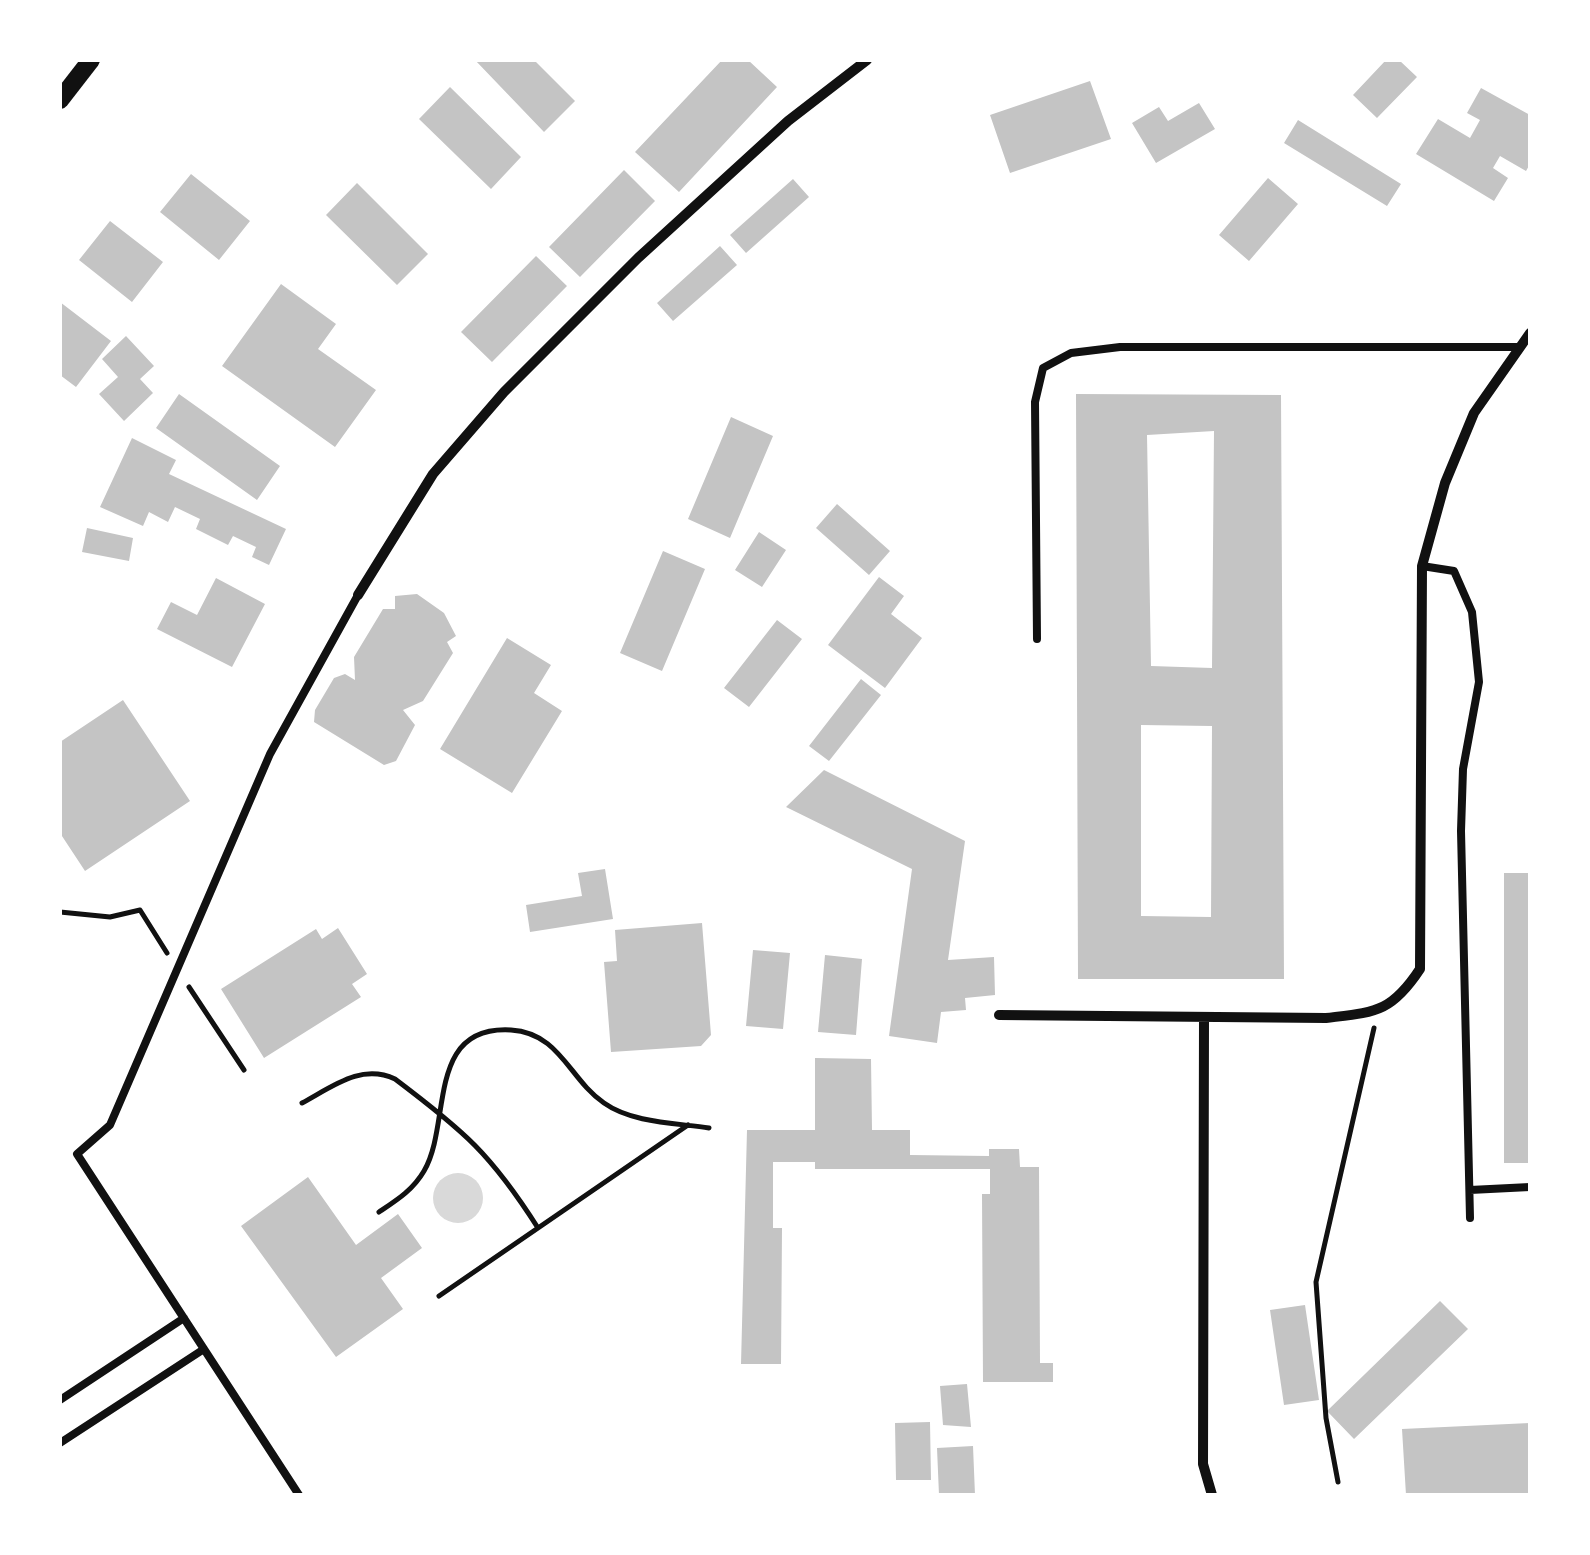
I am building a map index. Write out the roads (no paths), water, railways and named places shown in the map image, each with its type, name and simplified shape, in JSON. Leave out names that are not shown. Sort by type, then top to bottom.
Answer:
[{"type":"street","points":[[61,97],[91,60]]},
{"type":"street","points":[[358,595],[433,474],[504,392],[638,258],[788,121],[867,60]]},
{"type":"street","points":[[999,1014],[1326,1018],[1378,1012],[1402,996],[1420,969],[1422,566],[1446,483],[1474,413],[1530,332]]},
{"type":"street","points":[[1204,1018],[1203,1464],[1212,1495]]},
{"type":"lane","points":[[1037,639],[1035,402],[1043,368],[1071,353],[1120,347],[1520,347]]},
{"type":"lane","points":[[1422,566],[1454,572],[1472,612],[1479,682],[1463,769],[1470,1218]]},
{"type":"lane","points":[[299,1495],[77,1154],[110,1125],[270,754],[358,595]]},
{"type":"lane","points":[[1470,1190],[1530,1188]]},
{"type":"lane","points":[[60,1400],[184,1318]]},
{"type":"lane","points":[[60,1443],[204,1349]]}]
